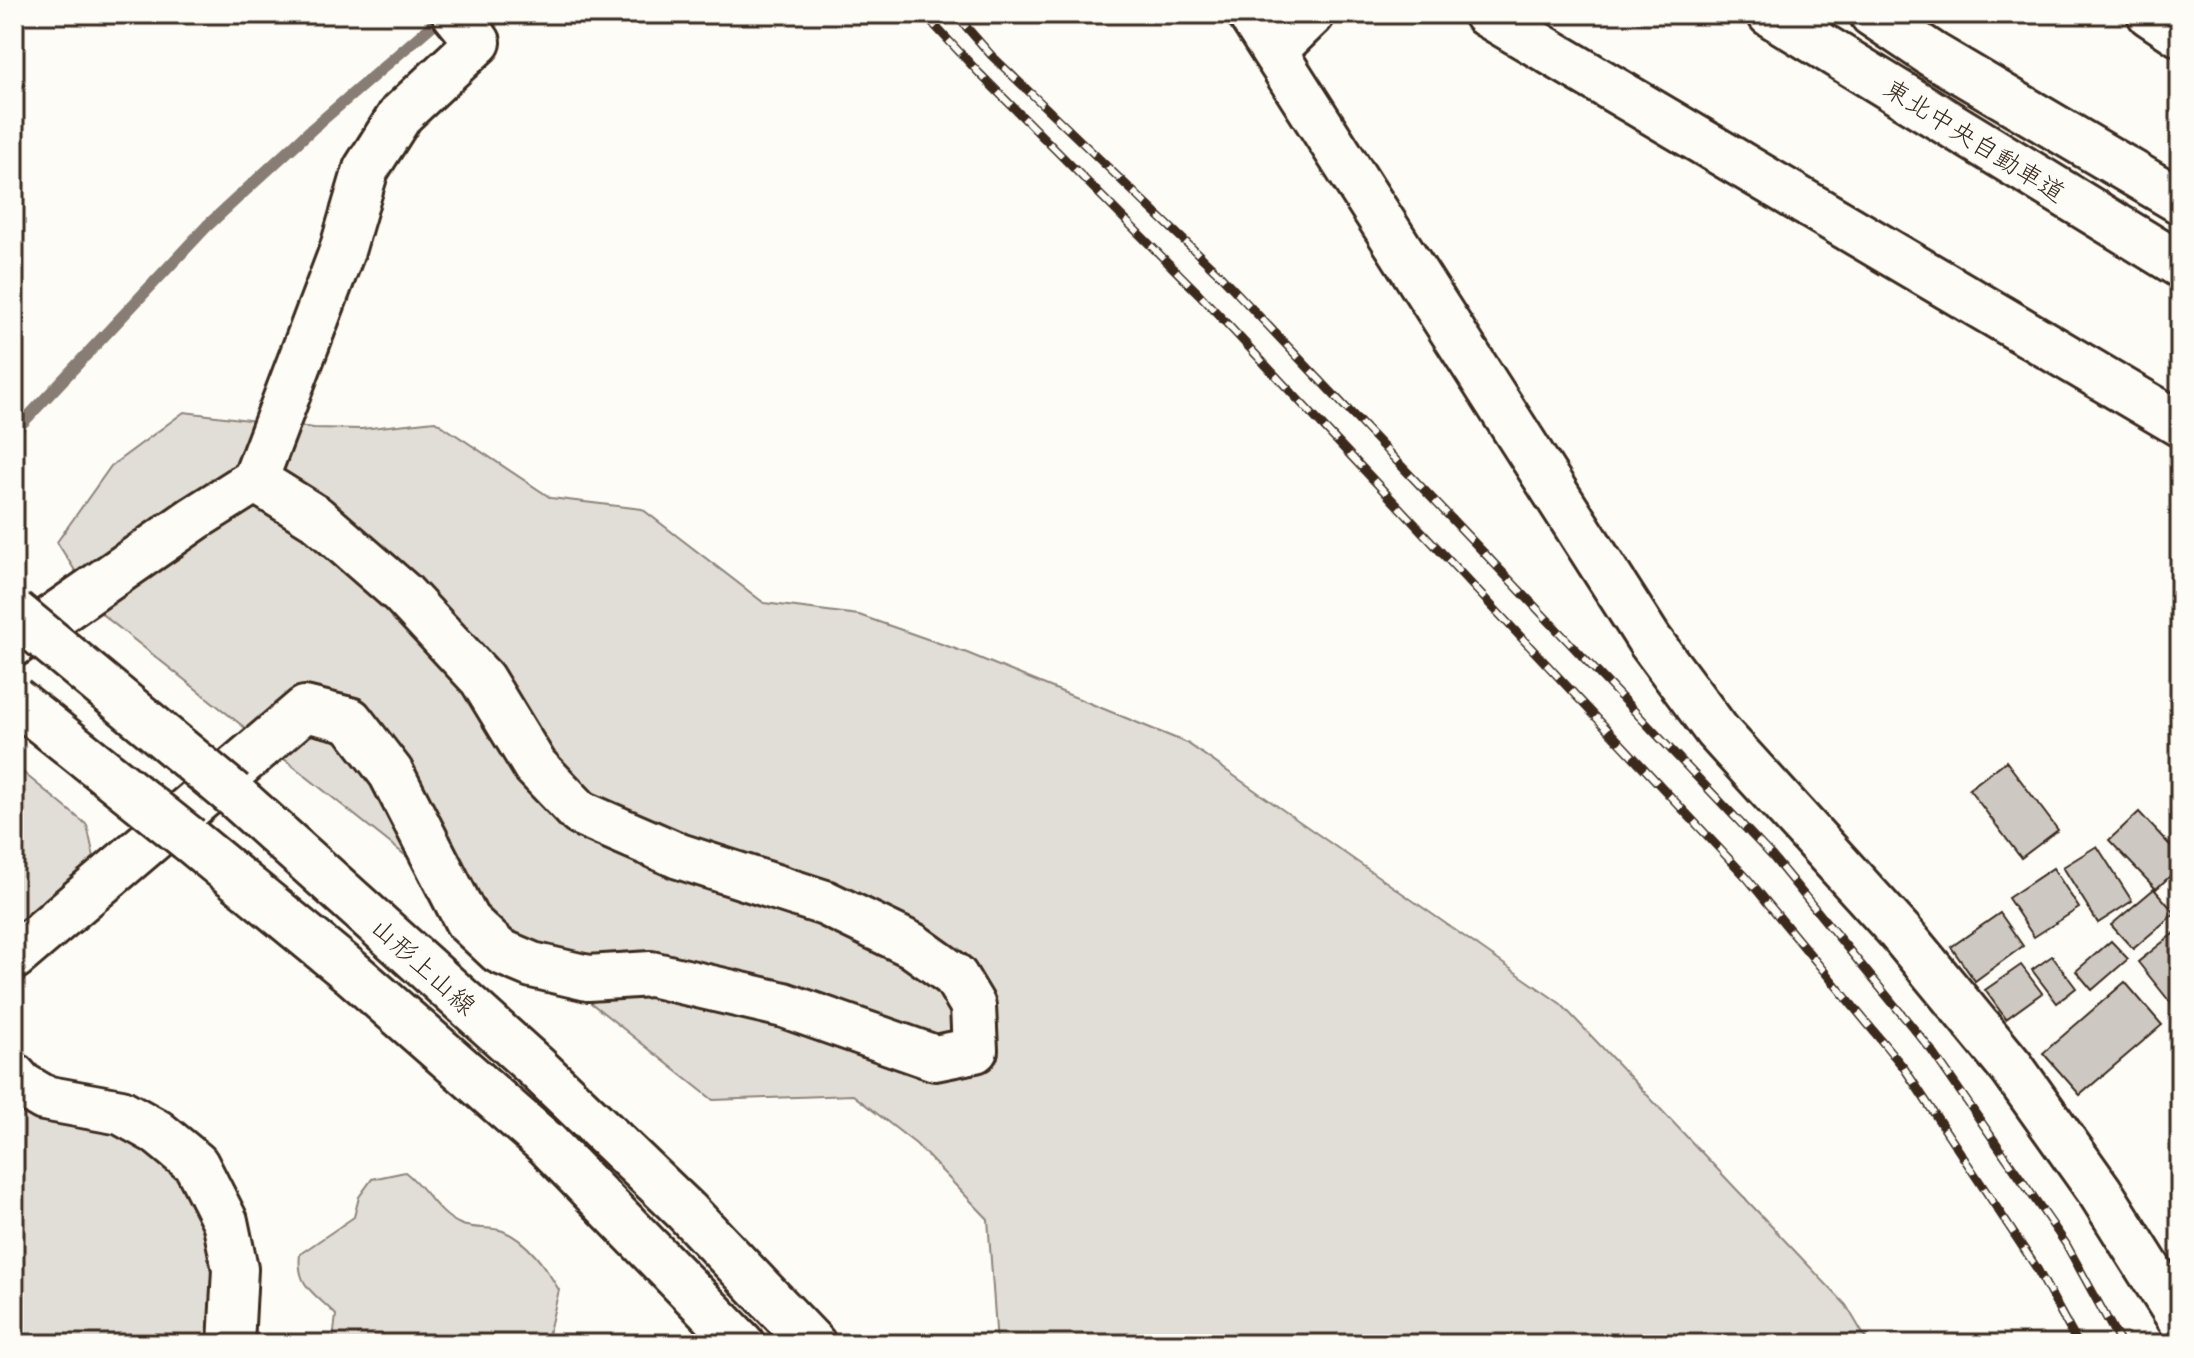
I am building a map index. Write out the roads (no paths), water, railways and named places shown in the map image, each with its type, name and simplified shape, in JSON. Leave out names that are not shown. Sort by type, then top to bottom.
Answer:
[{"type":"main road","points":[[1250,14],[1650,641],[1717,731],[1900,932],[2012,1068],[2100,1192],[2180,1319]]},
{"type":"main road","points":[[1274,51],[1312,14]]},
{"type":"main road","points":[[1486,14],[2180,424]]},
{"type":"main road","name":"東北中央自動車道","points":[[1770,14],[2180,265]]},
{"type":"main road","name":"東北中央自動車道","points":[[1872,14],[1933,55],[2180,201]]},
{"type":"main road","points":[[2150,14],[2180,34]]},
{"type":"main road","points":[[14,644],[255,480],[342,251],[366,169],[401,114],[466,28]]},
{"type":"main road","points":[[14,957],[305,709],[350,720],[391,773],[467,921],[499,951],[532,965],[588,978],[651,974],[784,1005],[935,1058],[975,1050],[973,1006],[955,976],[912,945],[825,903],[679,856],[580,813],[535,766],[482,679],[402,593],[316,518],[255,480]]},
{"type":"main road","name":"山形上山線","points":[[14,612],[233,794],[547,1077],[686,1211],[813,1344]]},
{"type":"main road","name":"山形上山線","points":[[14,699],[352,973],[547,1144],[742,1344]]},
{"type":"main road","points":[[14,1076],[22,1085],[44,1098],[121,1112],[157,1132],[196,1164],[225,1221],[235,1269],[231,1344]]},
{"type":"waterway","points":[[14,432],[207,226],[312,129],[445,14]]},
{"type":"railway","points":[[924,14],[1199,294],[1747,878],[1904,1068],[2036,1267],[2078,1344]]},
{"type":"railway","points":[[955,14],[991,55],[1220,275],[1772,856],[1932,1051],[2066,1244],[2121,1344]]}]
